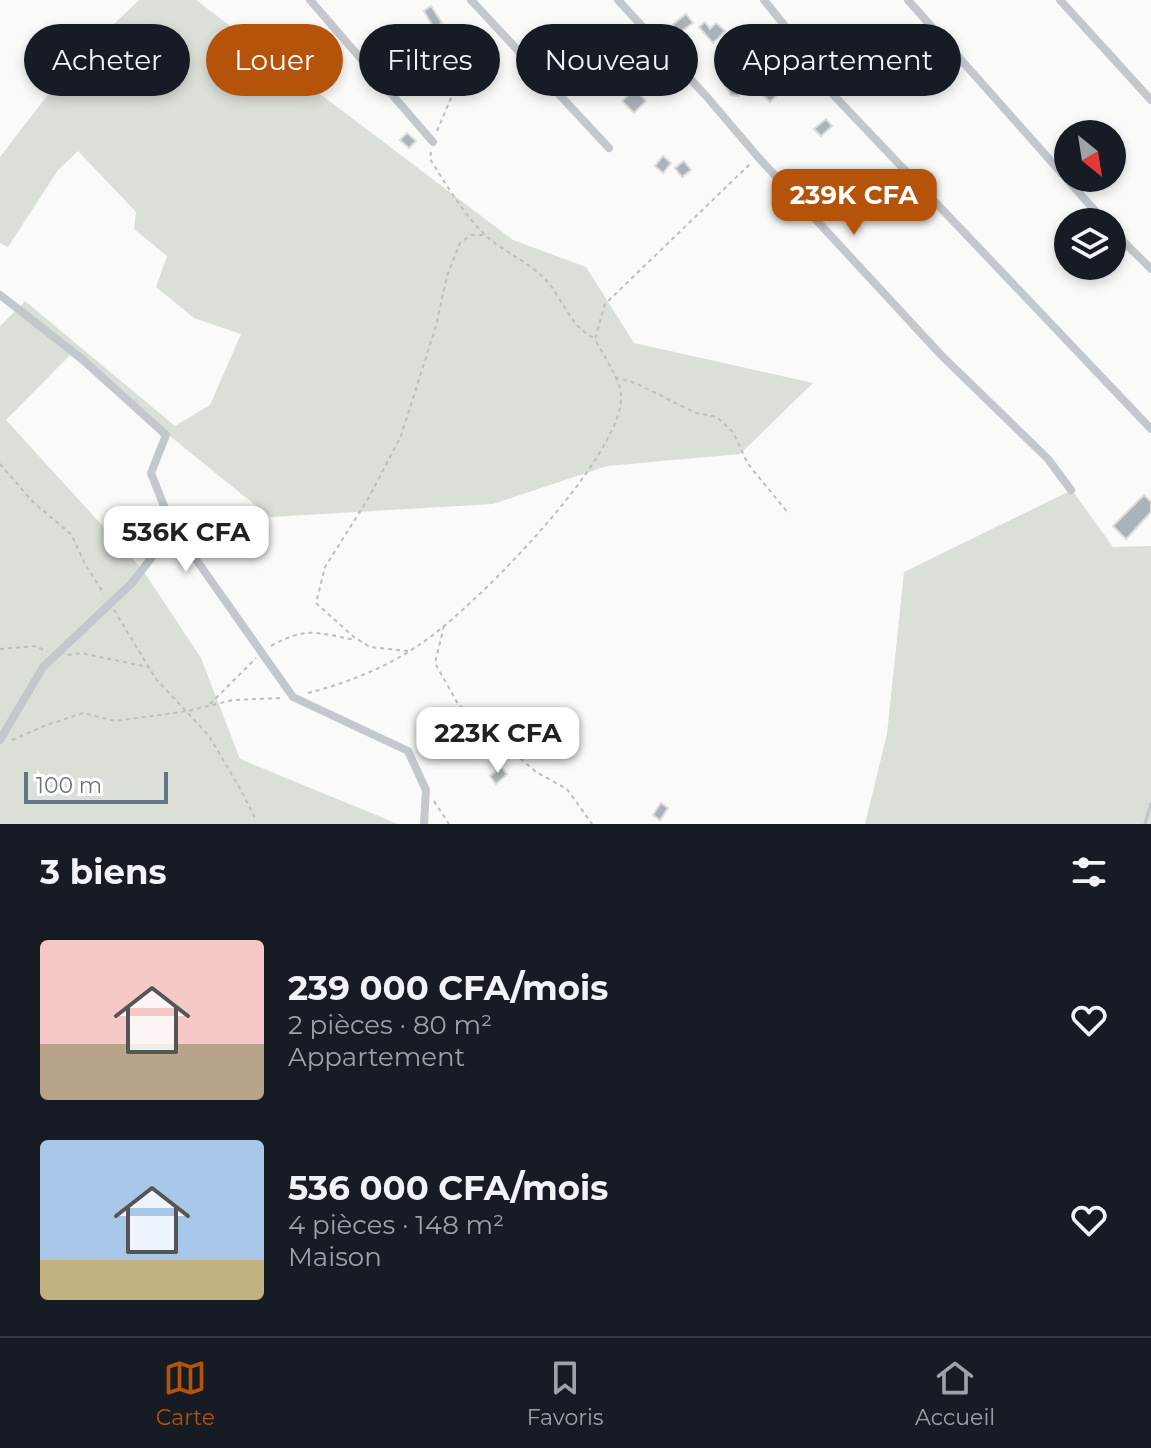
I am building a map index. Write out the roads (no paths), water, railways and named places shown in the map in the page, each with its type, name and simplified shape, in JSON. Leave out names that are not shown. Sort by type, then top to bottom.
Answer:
[{"type":"street","points":[[310,0],[433,142]]},
{"type":"street","points":[[471,0],[609,148]]},
{"type":"street","points":[[618,0],[941,355],[1048,459],[1071,490]]},
{"type":"street","points":[[764,0],[785,26],[802,62],[1151,429]]},
{"type":"street","points":[[908,0],[1093,208]]},
{"type":"street","points":[[1060,0],[1151,100]]},
{"type":"street","points":[[1126,244],[1151,269]]},
{"type":"street","points":[[0,295],[82,359],[166,435],[151,473],[171,524],[293,697],[408,751],[426,790],[424,824]]},
{"type":"street","points":[[0,740],[43,667],[131,584],[156,552],[171,524]]},
{"type":"waterway","points":[[1145,824],[1151,804]]}]
